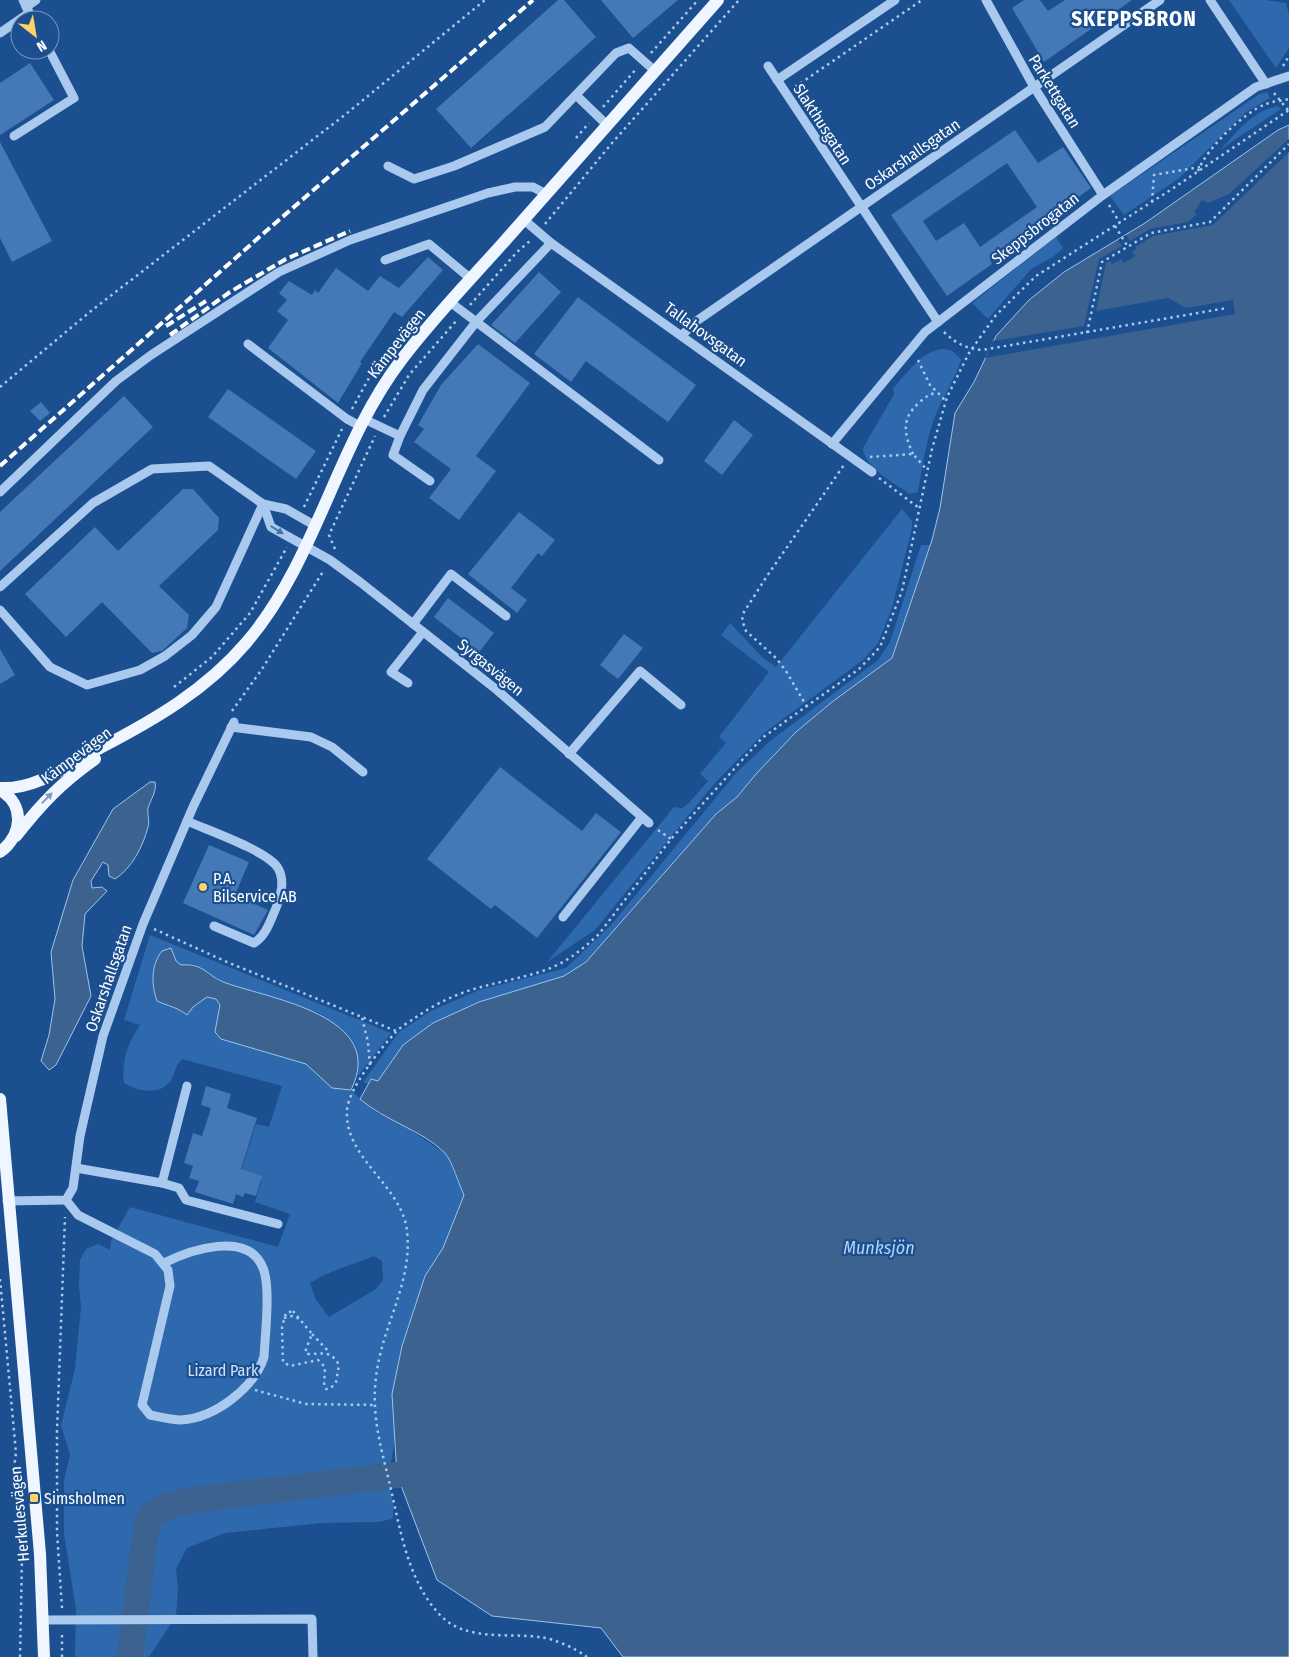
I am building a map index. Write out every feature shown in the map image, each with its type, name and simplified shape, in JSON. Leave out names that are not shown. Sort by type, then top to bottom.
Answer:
[{"type":"main road","name":"Kämpevägen","points":[[0,789],[14,789],[34,784],[178,705],[212,678],[247,642],[283,589],[362,422],[384,383],[450,302],[655,71],[713,2]]},
{"type":"main road","name":"Kämpevägen","points":[[0,852],[9,845],[45,799],[66,780],[140,727]]},
{"type":"main road","points":[[0,789],[14,802],[18,813],[19,824],[16,836]]},
{"type":"main road","name":"Herkulesvägen","points":[[0,1099],[40,1554],[44,1657]]},
{"type":"street","points":[[28,10],[36,0]]},
{"type":"street","points":[[777,80],[895,0]]},
{"type":"street","name":"Parkettgatan","points":[[986,0],[1034,87],[1103,195]]},
{"type":"street","name":"Oskarshallsgatan","points":[[682,335],[698,320],[1160,0]]},
{"type":"street","points":[[1210,0],[1266,84]]},
{"type":"street","points":[[0,33],[10,25]]},
{"type":"street","points":[[388,166],[414,179],[454,166],[545,128],[616,53],[629,48],[655,71]]},
{"type":"street","points":[[14,136],[74,98],[53,60]]},
{"type":"street","name":"Slakthusgatan","points":[[768,66],[860,208],[938,322]]},
{"type":"street","name":"Skeppsbrogatan","points":[[832,444],[925,332],[1103,195],[1256,87],[1289,76]]},
{"type":"street","points":[[576,95],[607,125]]},
{"type":"street","points":[[0,492],[116,381],[279,272],[350,240],[488,193],[514,187],[533,187],[546,194]]},
{"type":"street","name":"Tallahovsgatan","points":[[523,219],[550,243],[682,335],[872,472]]},
{"type":"street","points":[[430,481],[393,455],[400,436],[423,390],[476,322],[550,243]]},
{"type":"street","points":[[385,260],[428,244],[472,279]]},
{"type":"street","points":[[450,302],[659,460]]},
{"type":"street","points":[[248,344],[346,419],[362,422],[400,436]]},
{"type":"street","points":[[0,587],[93,503],[152,469],[209,466],[263,504],[286,508],[314,525]]},
{"type":"street","points":[[0,610],[50,667],[87,685],[140,670],[165,656],[192,635],[216,607],[263,504]]},
{"type":"street","name":"Syrgasvägen","points":[[263,504],[270,527],[330,560],[413,624],[496,690],[645,820]]},
{"type":"street","points":[[413,624],[451,574],[506,616]]},
{"type":"street","points":[[408,683],[391,672],[423,632]]},
{"type":"street","points":[[569,754],[640,671],[681,705]]},
{"type":"street","name":"Oskarshallsgatan","points":[[66,1200],[73,1188],[80,1136],[103,1036],[143,924],[187,821],[232,724],[311,737],[332,747],[363,772]]},
{"type":"street","points":[[564,917],[645,820]]},
{"type":"street","points":[[187,821],[249,848],[270,860],[278,868],[282,882],[280,900],[261,939],[254,943],[214,926]]},
{"type":"street","points":[[162,1182],[187,1086]]},
{"type":"street","points":[[76,1168],[162,1182],[179,1188],[186,1200],[278,1224]]},
{"type":"street","points":[[8,1201],[66,1200],[78,1215],[155,1254],[164,1263],[168,1270],[170,1286],[142,1405],[145,1412],[150,1415],[169,1419],[188,1419],[223,1404],[245,1387],[261,1367],[264,1357],[266,1278],[260,1262],[253,1253],[222,1246],[199,1248],[164,1263]]},
{"type":"street","points":[[43,1620],[312,1619],[313,1657]]},
{"type":"path","points":[[0,387],[91,311],[346,114],[485,0]]},
{"type":"path","points":[[785,93],[922,0]]},
{"type":"path","points":[[913,454],[882,455],[853,459],[767,576],[744,612],[742,620],[746,631],[776,658],[786,671],[807,707],[860,669],[880,647],[902,591],[927,470],[946,401],[971,349],[996,315],[1023,286],[1289,110],[1266,84]]},
{"type":"path","points":[[1198,171],[1202,161],[1217,144],[1252,112],[1267,104],[1289,98]]},
{"type":"path","points":[[1087,333],[1102,262],[1151,233],[1210,222],[1289,144]]},
{"type":"path","points":[[1152,202],[1154,175],[1200,167]]},
{"type":"path","points":[[1103,195],[1120,222]]},
{"type":"path","points":[[1115,226],[1128,247]]},
{"type":"path","points":[[938,322],[946,334],[958,344],[971,349],[1006,348],[1227,308]]},
{"type":"path","points":[[912,347],[925,377],[936,393],[946,401]]},
{"type":"path","points":[[927,470],[913,454],[906,434],[906,420],[909,412],[922,399],[936,393]]},
{"type":"path","points":[[872,472],[919,508]]},
{"type":"path","points":[[168,692],[212,658],[250,613],[269,580]]},
{"type":"path","points":[[645,820],[671,839]]},
{"type":"path","points":[[143,924],[396,1031]]},
{"type":"path","points":[[362,1018],[368,1042],[370,1066]]},
{"type":"path","points":[[362,1076],[347,1108],[352,1136],[362,1156],[398,1204],[406,1223],[408,1235],[407,1270],[380,1355],[375,1382],[375,1405],[378,1436],[390,1488],[400,1530],[416,1579],[444,1618],[468,1631],[543,1637],[580,1651],[587,1657]]},
{"type":"path","points":[[62,1657],[57,1532],[57,1431],[66,1200]]},
{"type":"path","points":[[0,1279],[16,1453],[13,1475],[22,1551],[20,1657]]},
{"type":"path","points":[[293,1311],[339,1365],[336,1382],[331,1388],[326,1389],[324,1386],[325,1367],[318,1360],[290,1366],[283,1362],[282,1336],[284,1318],[286,1313],[293,1311]]},
{"type":"path","points":[[284,1318],[292,1316],[302,1320]]},
{"type":"path","points":[[312,1334],[305,1349],[308,1354],[327,1352],[332,1355]]},
{"type":"path","points":[[245,1387],[306,1404],[375,1405]]},
{"type":"green space","points":[[1229,0],[1266,0],[1286,3],[1289,15],[1289,48],[1276,68]]},
{"type":"green space","points":[[1267,92],[1270,98],[1245,113],[1178,179],[1124,215],[1110,196],[1258,95]]},
{"type":"green space","points":[[1278,106],[1281,109],[1220,150],[1253,117],[1260,112]]},
{"type":"green space","points":[[1056,237],[1063,248],[1053,257],[1031,269],[988,319],[972,303]]},
{"type":"green space","points":[[942,349],[951,350],[961,359],[960,364],[934,419],[926,446],[918,492],[910,494],[874,468],[865,455],[863,448],[894,394],[893,388],[927,354]]},
{"type":"green space","points":[[902,509],[912,521],[912,528],[892,608],[878,643],[863,660],[764,733],[714,784],[595,930],[547,962],[674,807],[682,808],[688,804],[708,781],[700,774],[726,743],[719,737],[769,672],[721,635],[730,623],[763,658],[776,667]]},
{"type":"green space","points":[[921,545],[931,545],[892,658],[832,702],[796,732],[737,797],[716,814],[586,962],[564,976],[479,1002],[433,1023],[403,1045],[378,1081],[371,1079],[368,1084],[363,1082],[399,1032],[431,1011],[479,990],[566,968],[611,925],[736,773],[770,741],[878,660],[890,642]]},
{"type":"green space","name":"Lizard Park","points":[[150,935],[391,1033],[358,1076],[355,1046],[319,1013],[224,983],[194,964],[181,966],[174,956],[166,1005],[176,1007],[187,1015],[193,1007],[207,997],[216,999],[220,1005],[216,1026],[221,1039],[307,1064],[332,1088],[351,1090],[374,1111],[409,1129],[446,1154],[464,1195],[443,1248],[425,1276],[402,1346],[392,1394],[395,1438],[391,1464],[384,1465],[392,1501],[392,1519],[378,1522],[322,1523],[225,1533],[187,1548],[176,1569],[178,1588],[176,1616],[149,1657],[75,1657],[76,1609],[64,1534],[64,1480],[70,1455],[61,1425],[75,1369],[81,1307],[79,1287],[80,1260],[86,1249],[98,1244],[110,1250],[111,1241],[130,1207],[278,1247],[290,1214],[255,1202],[261,1182],[240,1175],[256,1124],[269,1127],[282,1086],[182,1059],[177,1065],[169,1083],[164,1087],[151,1091],[137,1089],[124,1083],[123,1075],[129,1045],[140,1025],[124,1020]],"holes":[[[374,1256],[382,1261],[383,1280],[376,1289],[329,1317],[316,1300],[310,1283],[334,1271]]]},
{"type":"water","name":"Munksjön","points":[[1289,125],[1289,1657],[623,1657],[601,1628],[492,1616],[437,1580],[397,1475],[392,1394],[402,1346],[425,1276],[443,1248],[464,1195],[453,1167],[445,1153],[426,1138],[370,1107],[360,1099],[371,1079],[378,1081],[403,1045],[433,1023],[479,1002],[564,976],[586,962],[716,814],[737,797],[796,732],[832,702],[892,658],[932,540],[940,508],[955,413],[974,382],[996,336],[1029,300],[1064,272],[1145,223],[1278,130]]},
{"type":"water","points":[[150,782],[155,782],[155,785],[148,808],[149,825],[136,857],[121,875],[115,879],[109,876],[108,865],[103,862],[91,881],[92,888],[102,887],[107,891],[85,914],[82,946],[91,996],[56,1065],[49,1070],[41,1061],[49,1035],[55,999],[51,952],[73,880],[113,809]]},
{"type":"water","points":[[171,948],[176,961],[181,965],[201,968],[226,983],[295,1004],[319,1015],[340,1028],[353,1044],[358,1065],[351,1090],[332,1088],[306,1064],[221,1039],[215,1032],[220,1005],[216,999],[207,997],[193,1007],[187,1015],[176,1008],[157,1001],[153,981],[154,968],[162,951]]},
{"type":"pier","points":[[1289,139],[1289,152],[1213,225],[1153,236],[1135,247],[1136,249],[1132,252],[1135,256],[1124,263],[1121,259],[1112,264],[1110,261],[1106,263],[1096,311],[1168,298],[1186,308],[1233,300],[1235,314],[985,358],[993,341],[1084,326],[1099,259],[1122,246],[1118,240],[1126,235],[1130,241],[1150,229],[1188,222],[1197,214],[1194,212],[1202,200],[1208,203],[1229,194]]},
{"type":"building","points":[[558,0],[564,0],[596,37],[471,148],[436,109]]},
{"type":"building","points":[[601,0],[678,0],[633,38]]},
{"type":"building","points":[[1024,0],[1040,0],[1048,11],[1065,0],[1132,0],[1044,62],[1012,8]]},
{"type":"building","points":[[30,63],[54,100],[0,135],[0,83]]},
{"type":"building","points":[[1015,130],[1038,163],[1063,147],[1091,188],[990,260],[992,264],[947,296],[891,215]],"holes":[[[1007,163],[1037,207],[980,247],[964,223],[936,241],[923,221]]]},
{"type":"building","points":[[0,142],[52,241],[12,262],[0,238]]},
{"type":"building","points":[[428,257],[443,270],[402,317],[394,312],[360,362],[362,363],[338,403],[268,348],[288,320],[277,311],[287,300],[279,293],[289,281],[312,295],[315,290],[318,293],[336,268],[368,291],[380,276],[399,288]]},
{"type":"building","points":[[539,272],[561,292],[515,343],[491,325]]},
{"type":"building","points":[[578,297],[696,385],[668,422],[586,361],[571,382],[534,354]]},
{"type":"building","points":[[478,344],[530,383],[476,456],[496,471],[459,520],[429,498],[451,469],[414,442],[424,429],[418,425],[441,385]]},
{"type":"building","points":[[228,389],[316,451],[296,479],[208,417]]},
{"type":"building","points":[[124,396],[153,427],[0,571],[0,512]]},
{"type":"building","points":[[41,402],[50,413],[40,421],[30,411]]},
{"type":"building","points":[[734,420],[753,435],[722,475],[704,461]]},
{"type":"building","points":[[183,489],[193,489],[219,518],[218,530],[159,586],[189,615],[187,628],[162,651],[152,653],[102,602],[66,637],[25,594],[95,527],[118,551]]},
{"type":"building","points":[[519,512],[555,540],[542,556],[538,553],[511,588],[527,600],[517,613],[468,574]]},
{"type":"building","points":[[448,598],[494,633],[479,652],[434,617]]},
{"type":"building","points":[[624,634],[643,648],[618,679],[600,665]]},
{"type":"building","points":[[0,649],[15,675],[0,684]]},
{"type":"building","points":[[500,767],[582,831],[596,813],[621,832],[537,938],[495,905],[491,909],[427,859]]},
{"type":"building","points":[[209,845],[249,862],[235,895],[268,910],[254,935],[183,903]]},
{"type":"building","points":[[206,1086],[231,1094],[227,1108],[257,1118],[241,1169],[262,1176],[256,1196],[245,1193],[243,1197],[236,1194],[233,1204],[195,1192],[199,1181],[189,1178],[193,1166],[184,1163],[193,1133],[202,1136],[211,1108],[201,1105]]},
{"type":"waterway","points":[[130,1657],[145,1537],[150,1516],[167,1506],[194,1500],[397,1475]]},
{"type":"railway","points":[[0,466],[265,232],[533,0]]},
{"type":"railway","points":[[170,335],[230,292],[286,259],[350,231]]},
{"type":"railway","points":[[166,326],[206,301]]},
{"type":"place","name":"P.A. Bilservice AB","points":[[203,887]]},
{"type":"place","name":"Simsholmen","points":[[34,1498]]},
{"type":"district","name":"SKEPPSBRON","points":[[1134,19]]}]
